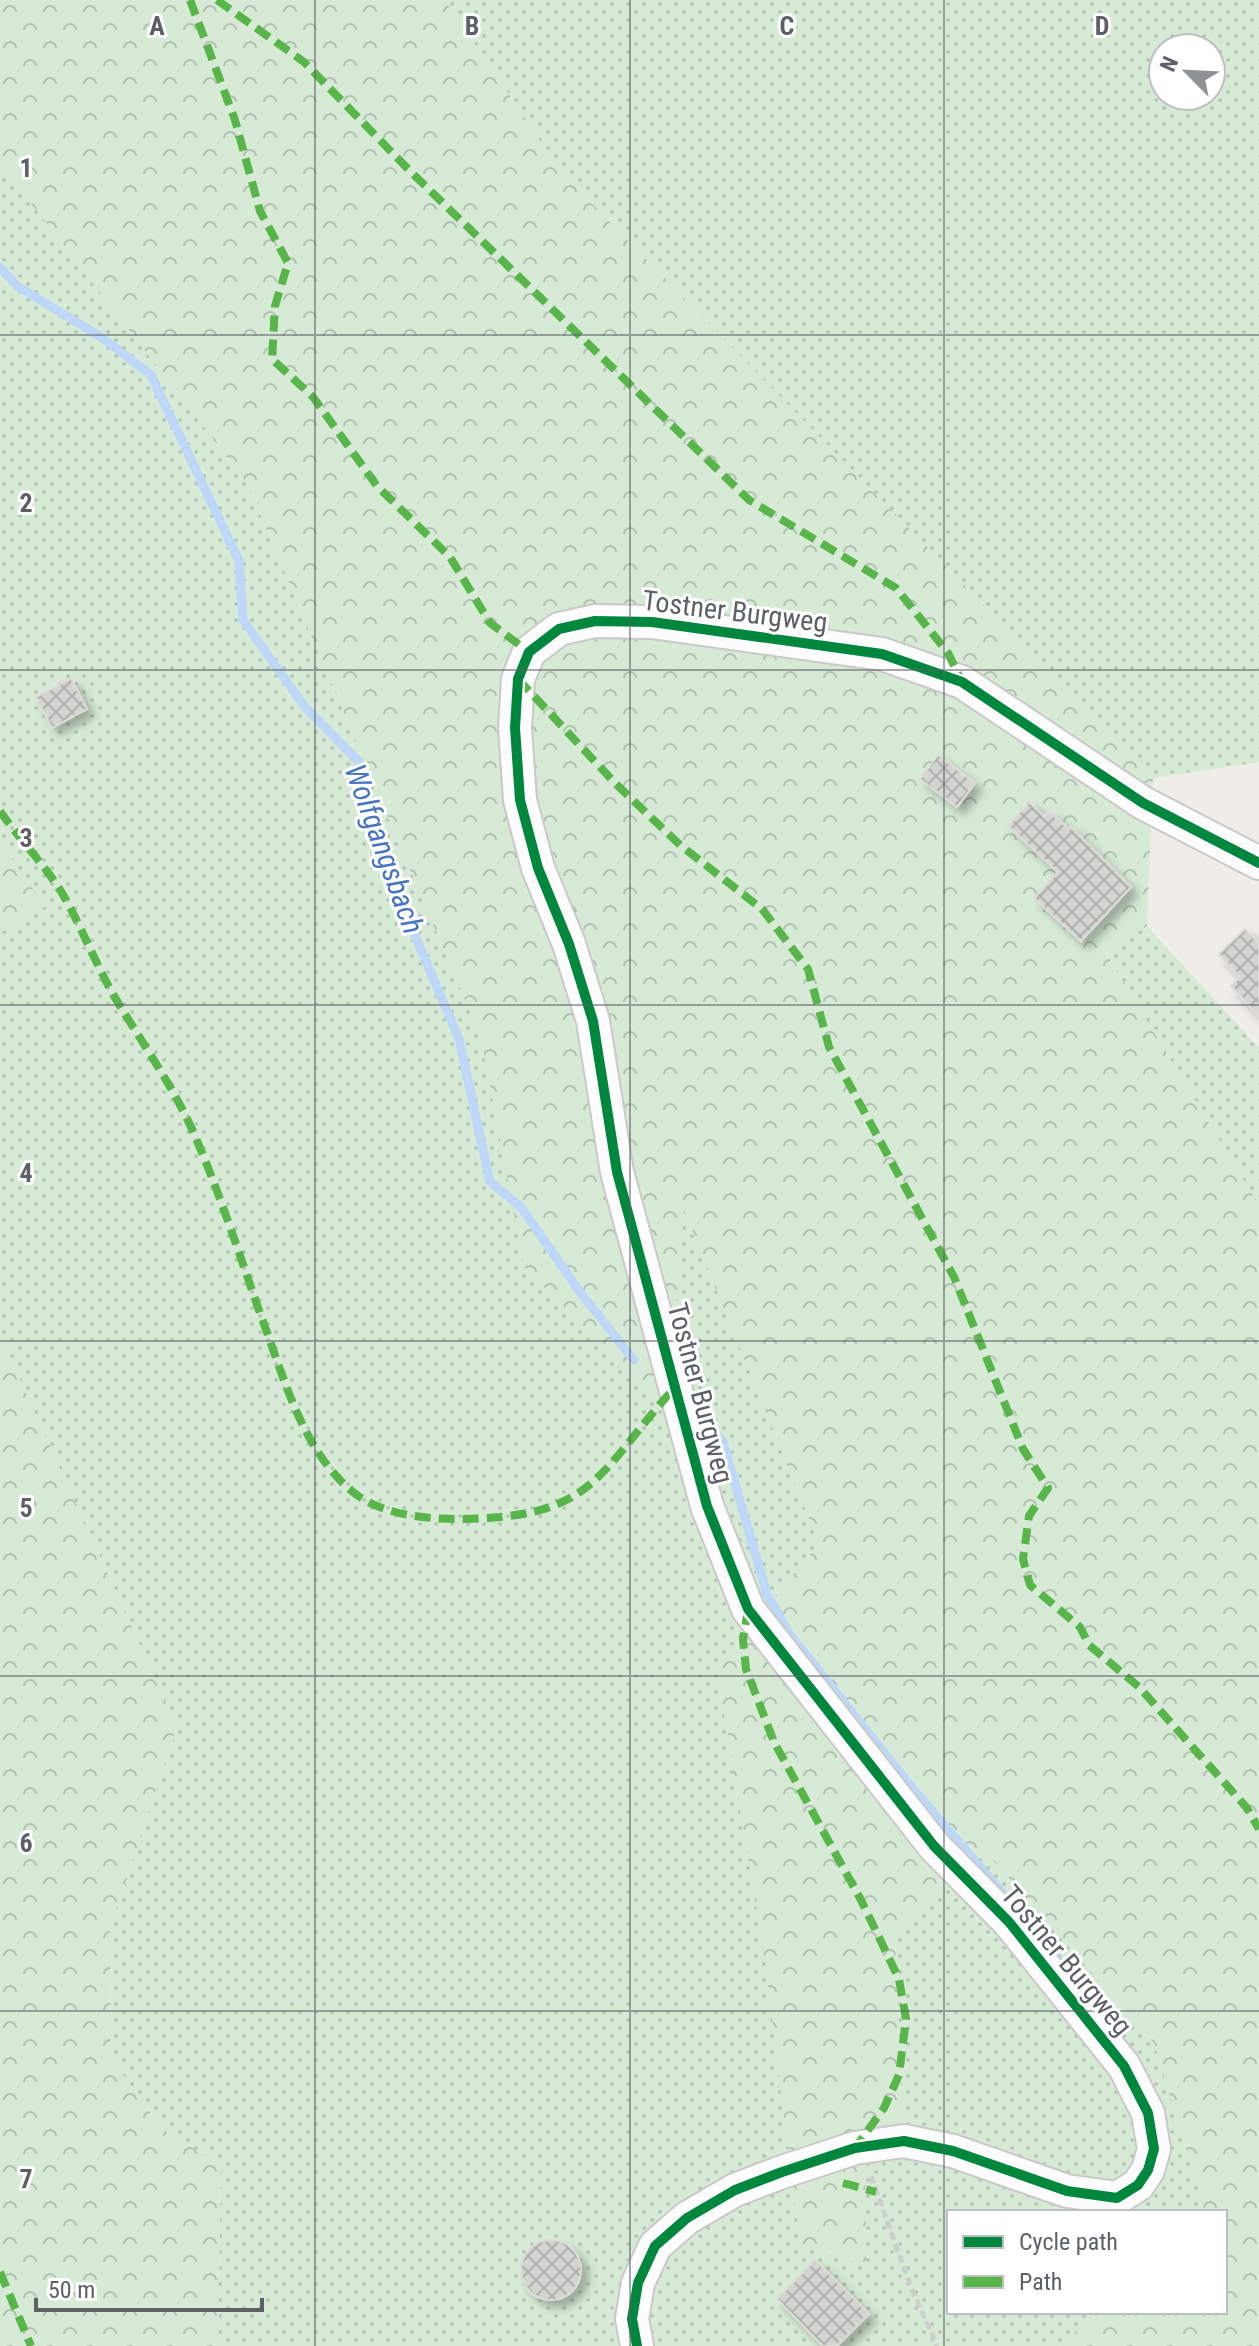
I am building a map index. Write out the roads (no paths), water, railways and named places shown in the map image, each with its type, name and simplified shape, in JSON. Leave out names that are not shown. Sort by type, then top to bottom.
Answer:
[{"type":"street","name":"Tostner Burgweg","points":[[637,2346],[632,2319],[638,2283],[655,2246],[687,2218],[735,2190],[855,2148],[904,2141],[953,2151],[1067,2191],[1117,2198],[1138,2185],[1148,2170],[1154,2149],[1148,2113],[1124,2066],[1009,1922],[934,1846],[748,1609],[707,1506],[617,1172],[593,1021],[569,944],[538,868],[520,800],[515,728],[518,679],[529,652],[559,629],[595,621],[652,622],[882,654],[962,682],[1143,803],[1259,863]]},
{"type":"waterway","name":"Wolfgangsbach","points":[[0,267],[17,286],[101,337],[151,375],[239,561],[243,620],[304,706],[359,762],[396,891],[459,1039],[490,1182],[521,1207],[580,1292],[634,1360]]},
{"type":"waterway","name":"Wolfgangsbach","points":[[706,1422],[723,1442],[767,1594],[788,1632],[913,1789],[1006,1897]]},
{"type":"waterway","name":"Wolfgangsbach","points":[[1045,1942],[1097,2009]]}]
